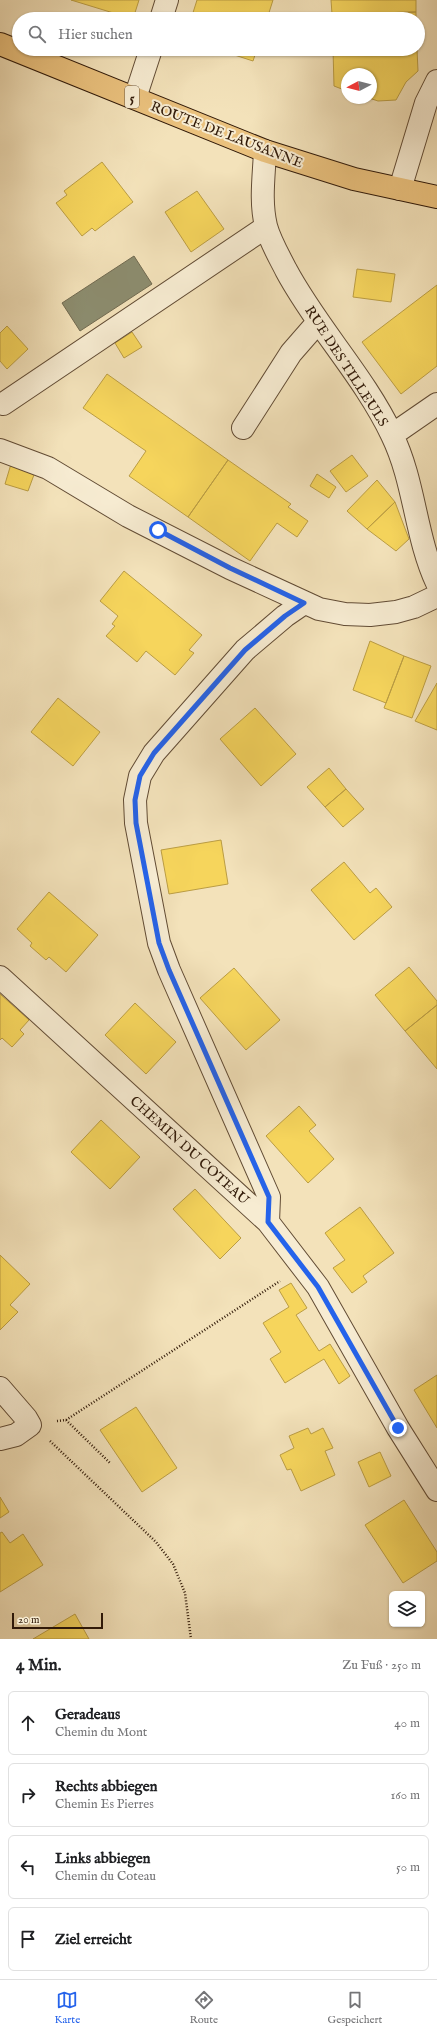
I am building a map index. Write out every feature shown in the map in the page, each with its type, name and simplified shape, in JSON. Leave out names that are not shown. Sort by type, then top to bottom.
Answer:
[{"type":"main road","name":"ROUTE DE LAUSANNE","points":[[0,44],[12,49]]},
{"type":"main road","name":"ROUTE DE LAUSANNE","points":[[30,56],[265,151],[354,180],[437,197]]},
{"type":"street","points":[[163,12],[167,0]]},
{"type":"street","points":[[135,98],[149,56]]},
{"type":"street","points":[[400,189],[426,103],[437,81]]},
{"type":"street","name":"RUE DES TILLEULS","points":[[265,151],[262,197],[266,227],[277,253],[291,279],[318,322],[362,384],[392,434],[403,460],[428,564],[437,583]]},
{"type":"street","points":[[3,404],[266,227]]},
{"type":"street","points":[[243,428],[291,354],[318,322]]},
{"type":"street","points":[[392,434],[437,404]]},
{"type":"street","points":[[0,450],[48,468],[128,516],[230,568],[319,609],[345,614],[370,615],[402,610],[437,596]]},
{"type":"street","points":[[268,1222],[269,1197],[169,970],[159,943],[136,823],[135,800],[140,776],[154,753],[245,650],[285,616],[304,603]]},
{"type":"street","name":"CHEMIN DU COTEAU","points":[[0,977],[268,1222],[318,1287],[398,1428],[437,1490]]},
{"type":"street","points":[[0,1388],[26,1418],[30,1425],[16,1435],[0,1439]]},
{"type":"path","points":[[30,1425],[66,1420],[281,1280]]},
{"type":"path","points":[[66,1420],[110,1463]]},
{"type":"path","points":[[30,1425],[43,1434],[156,1542],[173,1564],[185,1593],[191,1639]]},
{"type":"building: Wohnen","points":[[71,0],[139,0],[135,12],[110,12]]},
{"type":"building: Wohnen","points":[[197,0],[273,0],[269,12],[193,12]]},
{"type":"building: Wohnen","points":[[331,0],[416,0],[416,12],[332,12]]},
{"type":"building: Wohnen","points":[[238,56],[255,56],[253,61]]},
{"type":"building: Wohnen","points":[[333,56],[417,56],[418,71],[406,82],[396,100],[377,101],[377,68],[341,68],[341,89],[334,86]]},
{"type":"building: Wohnen","points":[[102,162],[133,202],[95,231],[92,228],[82,236],[56,203],[67,195],[64,191]]},
{"type":"building: Wohnen","points":[[197,191],[224,229],[191,252],[165,212]]},
{"type":"building: Wohnen","points":[[357,269],[395,274],[391,302],[353,297]]},
{"type":"building: Wohnen","points":[[437,285],[437,366],[401,394],[362,342]]},
{"type":"building: Wohnen","points":[[7,326],[28,349],[7,369],[0,361],[0,333]]},
{"type":"building: Wohnen","points":[[132,332],[142,347],[124,358],[115,343]]},
{"type":"building: Wohnen","points":[[107,374],[228,460],[188,517],[129,476],[146,451],[83,408]]},
{"type":"building: Wohnen","points":[[352,455],[368,476],[346,492],[330,471]]},
{"type":"building: Wohnen","points":[[228,460],[291,504],[288,507],[308,521],[297,537],[277,523],[250,561],[188,517]]},
{"type":"building: Wohnen","points":[[11,464],[35,472],[28,491],[5,484]]},
{"type":"building: Wohnen","points":[[317,474],[336,487],[329,498],[310,486]]},
{"type":"building: Wohnen","points":[[377,480],[395,502],[367,529],[347,511]]},
{"type":"building: Wohnen","points":[[395,502],[409,539],[396,551],[367,529]]},
{"type":"building: Wohnen","points":[[124,571],[202,635],[189,650],[194,653],[175,675],[146,651],[137,662],[106,636],[115,626],[112,624],[118,616],[100,601]]},
{"type":"building: Wohnen","points":[[370,641],[404,656],[386,703],[353,690]]},
{"type":"building: Wohnen","points":[[404,656],[431,666],[412,718],[384,708]]},
{"type":"building: Wohnen","points":[[437,683],[437,730],[415,721]]},
{"type":"building: Wohnen","points":[[58,698],[100,732],[73,766],[31,732]]},
{"type":"building: Wohnen","points":[[255,708],[296,754],[261,786],[220,739]]},
{"type":"building: Wohnen","points":[[329,768],[346,789],[325,807],[307,787]]},
{"type":"building: Wohnen","points":[[346,789],[364,809],[343,827],[325,807]]},
{"type":"building: Wohnen","points":[[221,840],[228,884],[169,894],[161,850]]},
{"type":"building: Wohnen","points":[[344,862],[370,893],[376,888],[392,907],[354,940],[311,890]]},
{"type":"building: Wohnen","points":[[49,892],[98,935],[66,972],[49,957],[46,960],[30,946],[32,943],[17,929]]},
{"type":"building: Wohnen","points":[[409,967],[437,1001],[437,1005],[405,1031],[375,995]]},
{"type":"building: Wohnen","points":[[234,968],[280,1020],[246,1050],[200,998]]},
{"type":"building: Wohnen","points":[[0,994],[29,1020],[20,1030],[24,1034],[12,1047],[2,1038],[0,1040]]},
{"type":"building: Wohnen","points":[[135,1003],[176,1042],[146,1074],[105,1035]]},
{"type":"building: Wohnen","points":[[437,1005],[437,1069],[405,1031]]},
{"type":"building: Wohnen","points":[[299,1106],[316,1125],[309,1131],[334,1159],[308,1183],[266,1136]]},
{"type":"building: Wohnen","points":[[101,1120],[140,1157],[110,1189],[71,1152]]},
{"type":"building: Wohnen","points":[[195,1189],[241,1238],[220,1259],[173,1209]]},
{"type":"building: Wohnen","points":[[360,1207],[394,1253],[363,1276],[367,1282],[352,1293],[333,1268],[345,1260],[325,1233]]},
{"type":"building: Wohnen","points":[[0,1255],[30,1284],[10,1305],[18,1312],[0,1330]]},
{"type":"building: Wohnen","points":[[291,1283],[307,1308],[296,1315],[319,1351],[330,1344],[350,1376],[339,1384],[324,1359],[285,1383],[270,1359],[281,1352],[263,1323],[289,1307],[279,1290]]},
{"type":"building: Wohnen","points":[[437,1375],[437,1428],[414,1390]]},
{"type":"building: Wohnen","points":[[136,1407],[177,1468],[142,1492],[100,1430]]},
{"type":"building: Wohnen","points":[[308,1428],[311,1434],[323,1428],[333,1448],[325,1451],[335,1475],[301,1491],[291,1469],[287,1470],[280,1455],[294,1448],[289,1436]]},
{"type":"building: Wohnen","points":[[380,1452],[391,1476],[369,1487],[358,1462]]},
{"type":"building: Wohnen","points":[[0,1497],[9,1512],[0,1518]]},
{"type":"building: Wohnen","points":[[404,1500],[437,1552],[437,1561],[403,1583],[365,1525]]},
{"type":"building: Wohnen","points":[[2,1532],[10,1543],[23,1534],[43,1565],[0,1592],[0,1533]]},
{"type":"building: Wohnen","points":[[75,1614],[89,1639],[33,1639]]},
{"type":"building: Industrie","points":[[134,256],[152,284],[80,331],[62,303]]},
{"type":"route","points":[[158,530],[230,568],[304,603],[285,616],[245,650],[154,753],[140,776],[135,800],[136,823],[159,943],[169,970],[236,1125],[269,1197],[268,1222],[318,1287],[398,1428]]}]
